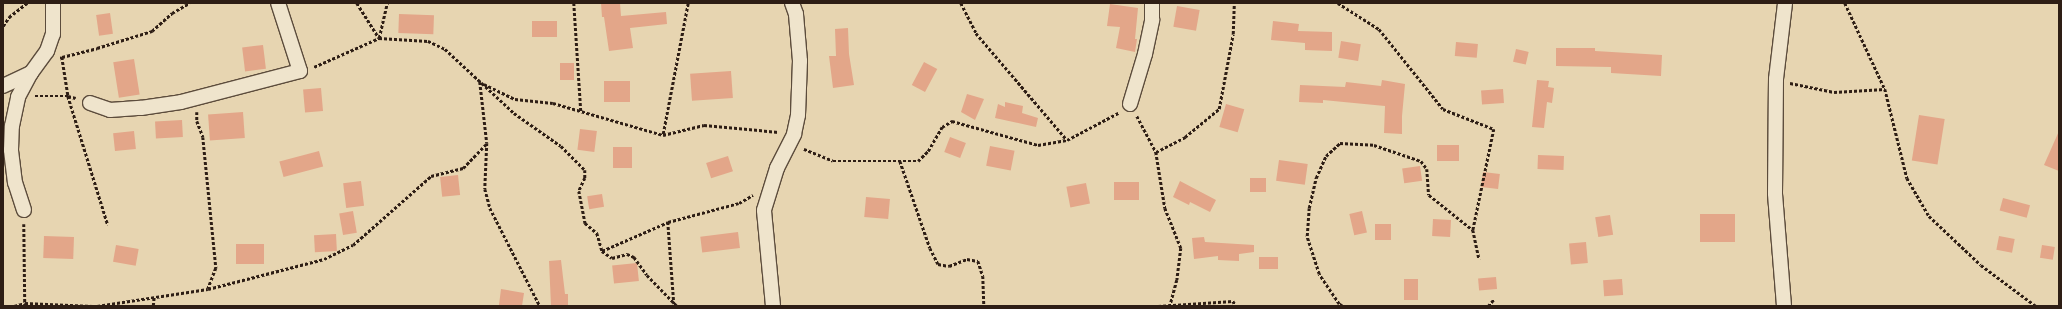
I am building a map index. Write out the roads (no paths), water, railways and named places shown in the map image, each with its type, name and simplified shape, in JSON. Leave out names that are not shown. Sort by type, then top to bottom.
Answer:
[{"type":"street","points":[[24,210],[14,183],[11,150],[12,126],[18,97],[31,73],[47,51],[53,34],[53,3]]},
{"type":"street","points":[[90,103],[110,110],[141,108],[196,98],[300,71],[278,3]]},
{"type":"street","points":[[774,306],[764,210],[777,168],[792,139],[798,115],[800,62],[796,14],[792,3]]},
{"type":"street","points":[[1130,104],[1145,54],[1152,20],[1152,3]]},
{"type":"street","points":[[1784,306],[1774,193],[1776,80],[1785,3]]},
{"type":"street","points":[[3,86],[31,73]]}]
